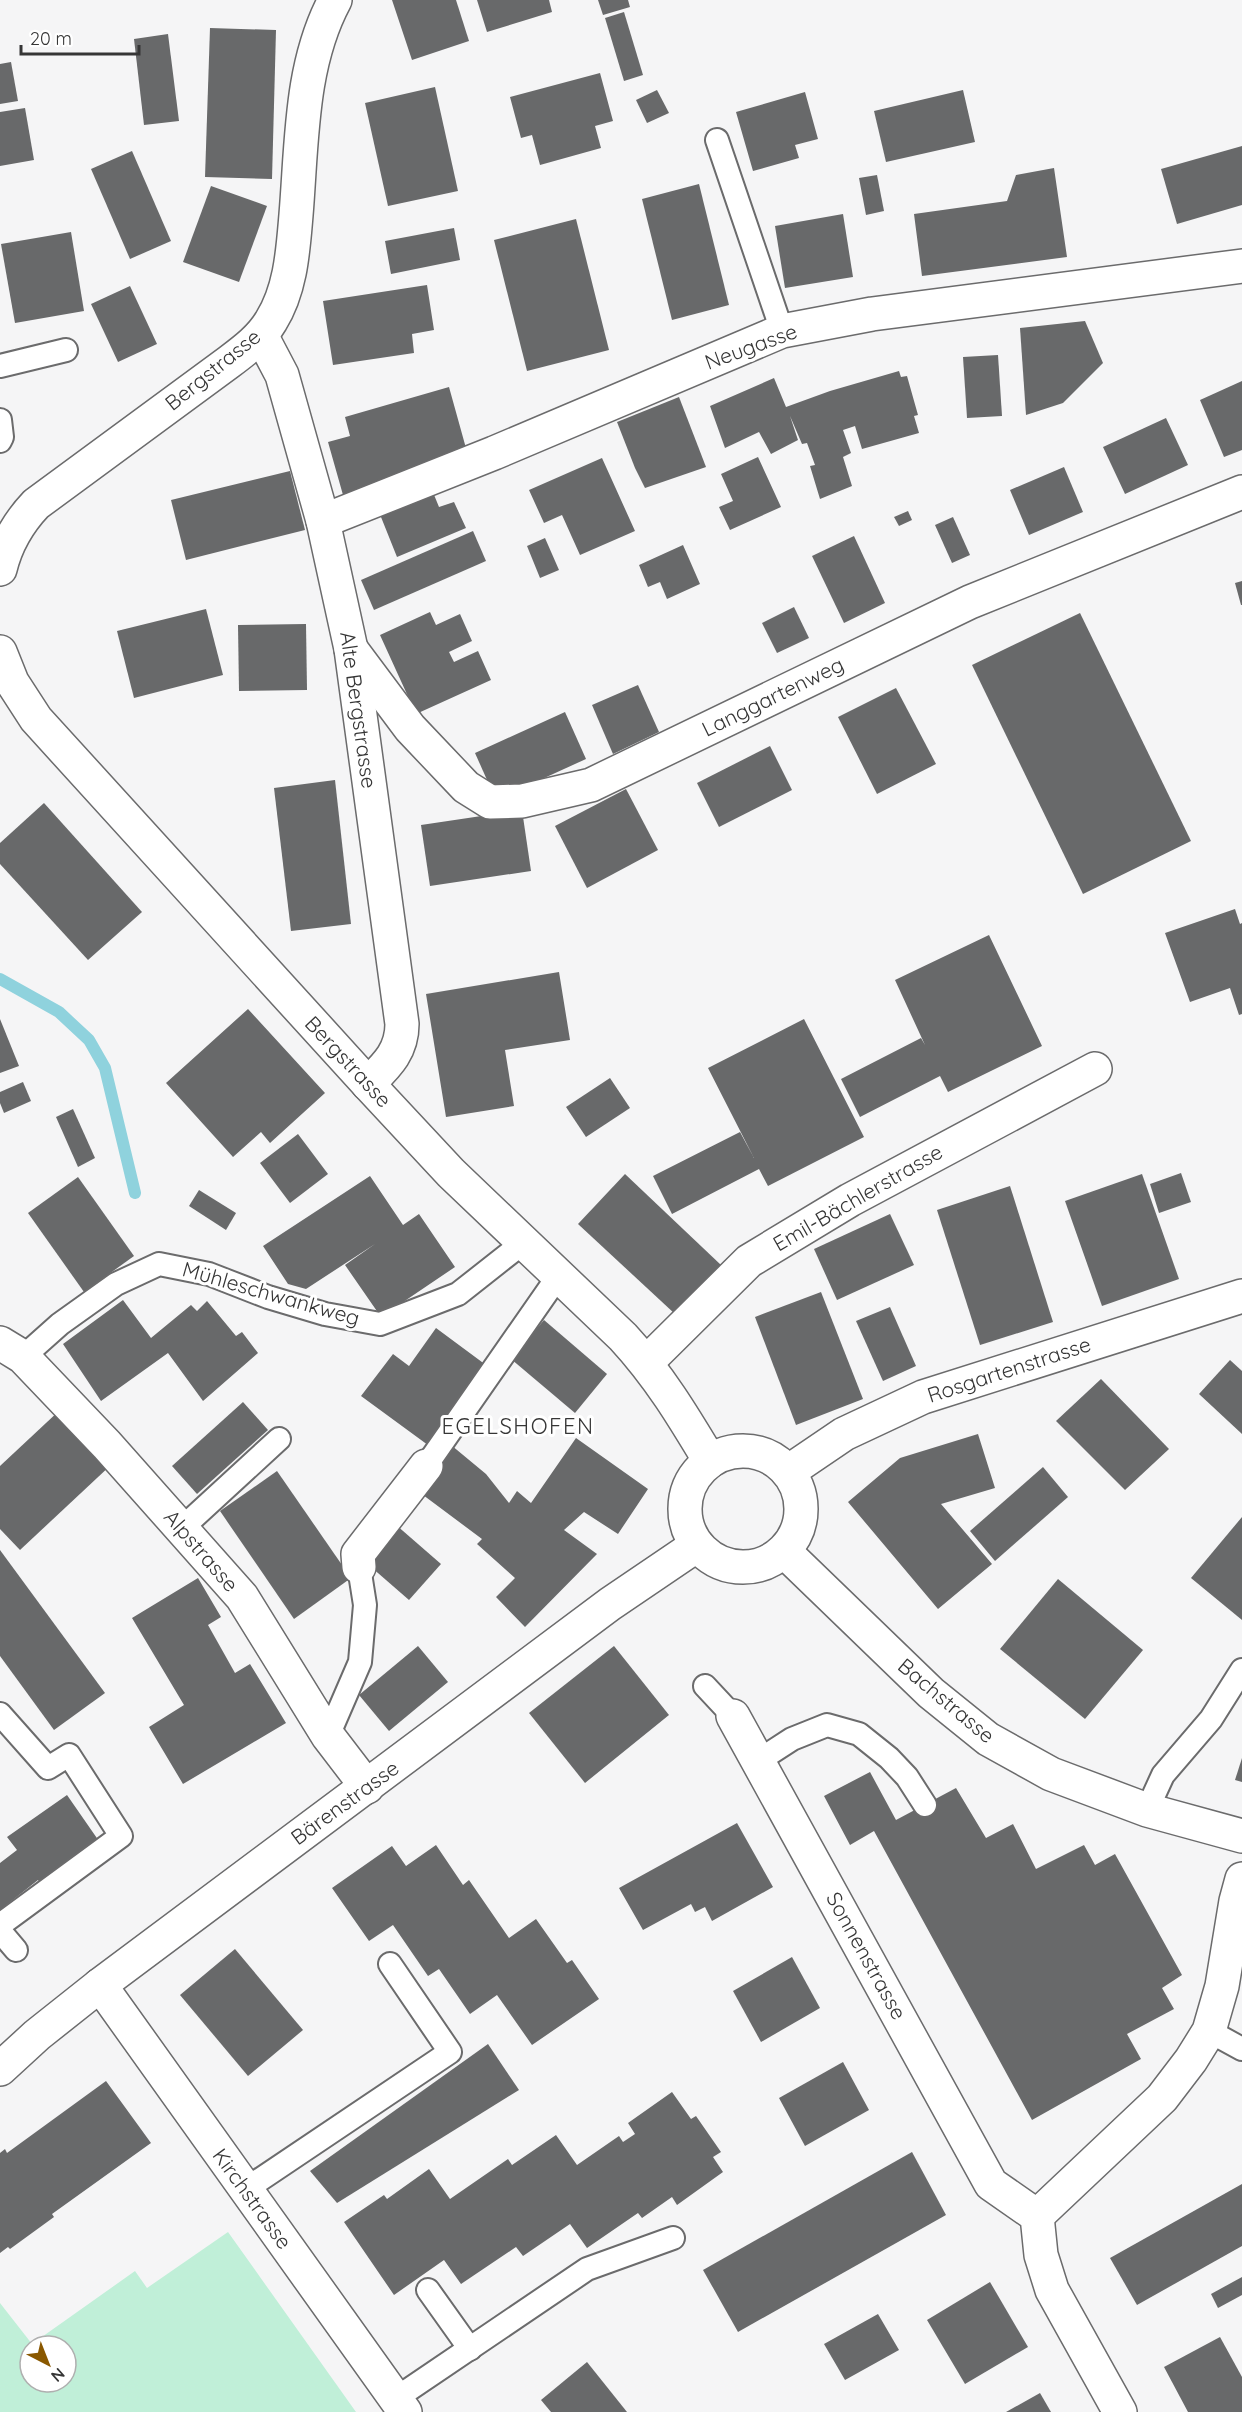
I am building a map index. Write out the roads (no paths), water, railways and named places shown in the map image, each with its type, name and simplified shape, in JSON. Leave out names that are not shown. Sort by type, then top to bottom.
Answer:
[{"type":"street","name":"Bergstrasse","points":[[0,569],[3,556],[13,535],[23,518],[36,504],[229,362],[261,335],[272,320],[289,274],[307,85],[323,24],[335,1]]},
{"type":"street","name":"Neugasse","points":[[323,521],[494,453],[782,331],[872,314],[1242,266]]},
{"type":"street","name":"Alte Bergstrasse","points":[[261,335],[282,375],[323,521],[351,649],[402,1024],[402,1038],[395,1054],[368,1084]]},
{"type":"street","name":"Langgartenweg","points":[[351,649],[410,728],[466,787],[490,802],[522,801],[591,785],[970,602],[1242,492]]},
{"type":"street","name":"Bergstrasse","points":[[0,651],[12,682],[36,719],[368,1084],[452,1173],[647,1362],[679,1407],[710,1461]]},
{"type":"street","name":"Emil-Bächlerstrasse","points":[[647,1362],[749,1261],[850,1200],[1095,1069]]},
{"type":"street","name":"Rosgartenstrasse","points":[[788,1472],[844,1434],[923,1397],[1242,1296]]},
{"type":"street","name":"Alpstrasse","points":[[12,1350],[107,1445],[242,1598],[328,1736],[367,1787]]},
{"type":"street","points":[[751,1452],[775,1460],[788,1472],[797,1487],[801,1503],[800,1520],[794,1537],[784,1551],[767,1562],[748,1567],[729,1566],[711,1558],[697,1545],[688,1528],[684,1509],[687,1491],[696,1474],[710,1461],[725,1453],[751,1452]]},
{"type":"street","points":[[359,1567],[358,1554],[426,1466]]},
{"type":"street","name":"Bärenstrasse","points":[[0,2069],[37,2035],[100,1985],[610,1604],[697,1545]]},
{"type":"street","name":"Bachstrasse","points":[[784,1551],[931,1693],[988,1739],[1051,1774],[1147,1810],[1242,1836]]},
{"type":"street","name":"Sonnenstrasse","points":[[733,1716],[992,2184],[1037,2216]]},
{"type":"street","points":[[1120,2412],[1052,2290],[1041,2255],[1037,2216],[1162,2098],[1191,2060],[1209,2031],[1232,1988],[1236,1901],[1242,1879]]},
{"type":"street","name":"Kirchstrasse","points":[[100,1985],[400,2406]]},
{"type":"lane","points":[[717,141],[782,331]]},
{"type":"lane","points":[[0,366],[66,350]]},
{"type":"lane","points":[[0,420],[2,437],[0,441]]},
{"type":"lane","name":"Mühleschwankweg","points":[[12,1350],[60,1324],[116,1284],[159,1264],[209,1274],[267,1297],[326,1314],[380,1324],[458,1294],[524,1242]]},
{"type":"lane","points":[[426,1466],[559,1275]]},
{"type":"lane","points":[[181,1529],[279,1439]]},
{"type":"lane","points":[[328,1736],[360,1662],[365,1605],[359,1567]]},
{"type":"lane","points":[[1147,1810],[1173,1750],[1211,1719],[1242,1670]]},
{"type":"lane","name":"Sonnenstrasse","points":[[705,1686],[733,1716]]},
{"type":"lane","points":[[0,1714],[48,1768],[69,1755],[122,1836],[0,1925]]},
{"type":"lane","points":[[758,1761],[792,1739],[827,1725],[859,1734],[889,1758],[907,1777],[925,1804]]},
{"type":"lane","points":[[0,1931],[16,1950]]},
{"type":"lane","points":[[246,2189],[450,2052],[390,1964]]},
{"type":"lane","points":[[1209,2031],[1242,2049]]},
{"type":"lane","points":[[400,2406],[470,2349],[587,2270],[673,2238]]},
{"type":"lane","points":[[428,2289],[470,2349]]},
{"type":"waterway","points":[[0,979],[59,1012],[89,1040],[105,1068],[135,1193]]},
{"type":"district","name":"EGELSHOFEN","points":[[518,1426]]}]
